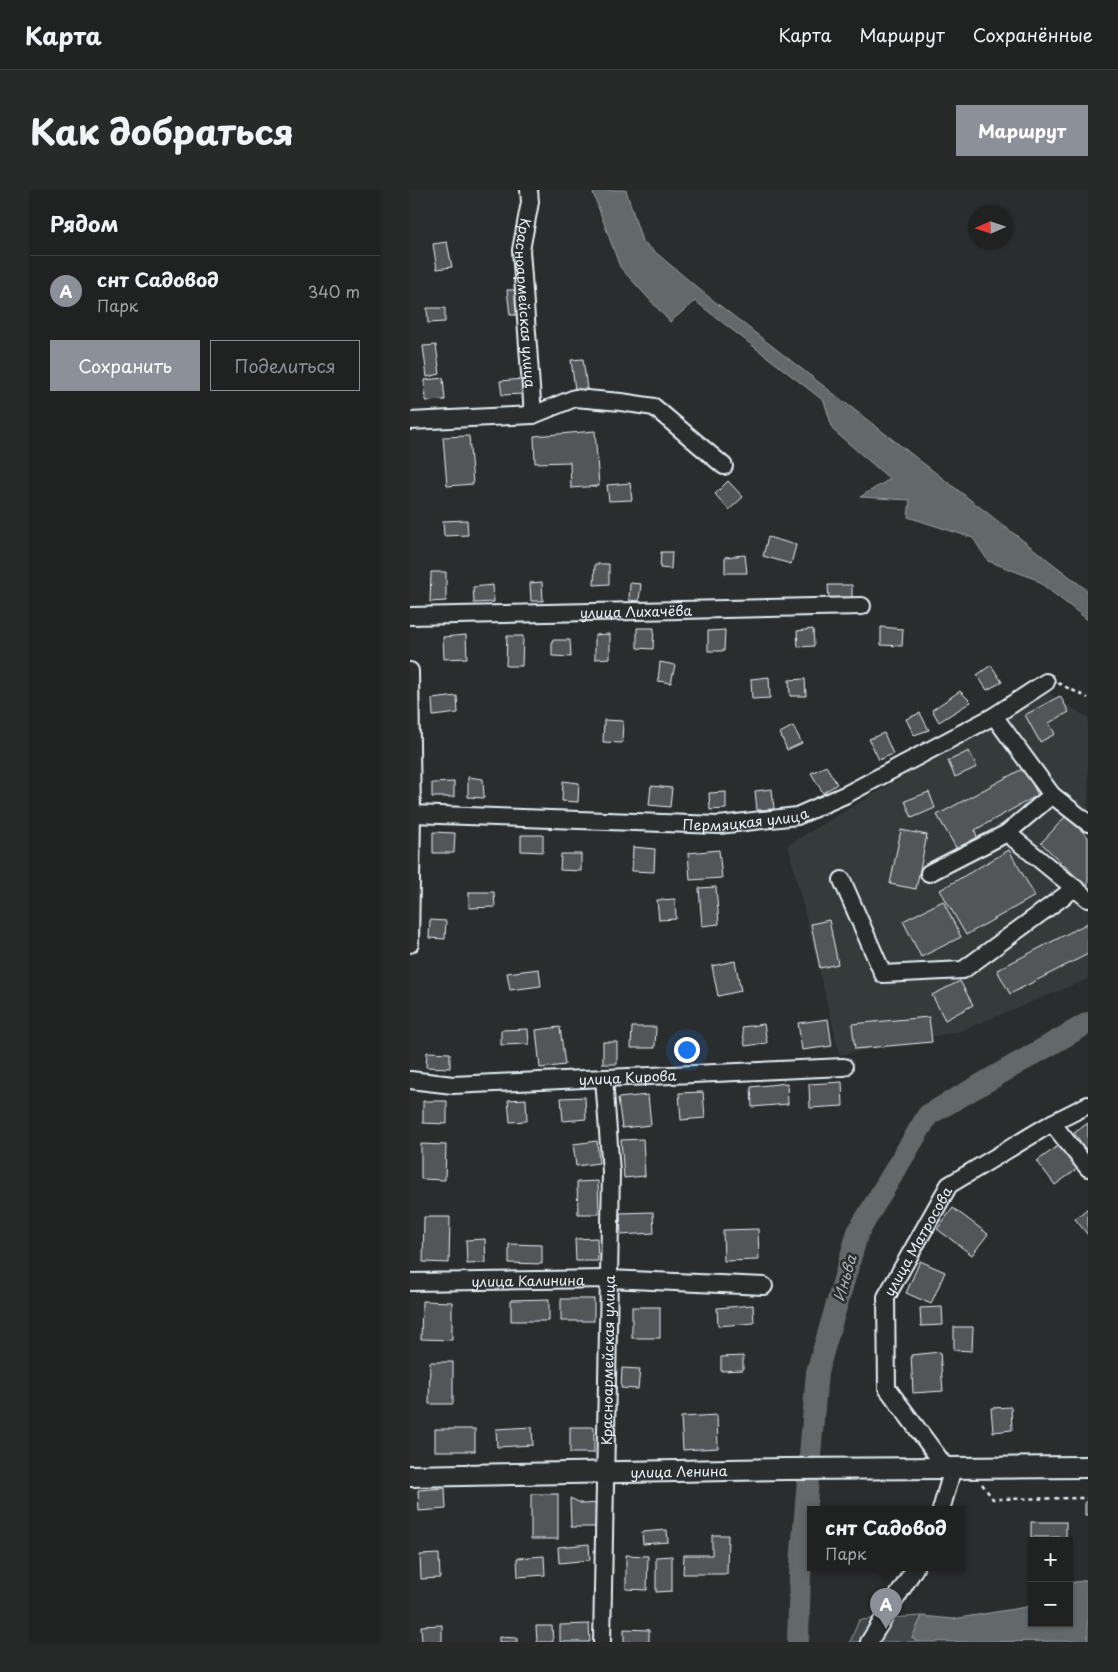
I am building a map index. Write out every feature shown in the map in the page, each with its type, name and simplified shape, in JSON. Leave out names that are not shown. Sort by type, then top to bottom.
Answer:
[{"type":"main road","name":"улица Ленина","points":[[410,1476],[786,1469],[1088,1468]]},
{"type":"street","name":"Красноармейская улица","points":[[529,190],[530,202],[521,250],[534,415]]},
{"type":"street","points":[[410,421],[534,415],[575,398],[654,408],[724,466]]},
{"type":"street","name":"улица Лихачёва","points":[[410,616],[862,606]]},
{"type":"street","points":[[410,671],[412,814],[410,944]]},
{"type":"street","name":"Пермяцкая улица","points":[[412,814],[719,826],[797,816],[847,794],[994,716],[1046,682]]},
{"type":"street","points":[[994,716],[1052,795],[1088,823]]},
{"type":"street","points":[[929,873],[1006,833],[1052,795]]},
{"type":"street","points":[[1006,833],[1088,899]]},
{"type":"street","points":[[842,880],[883,974],[963,970],[1075,888]]},
{"type":"street","name":"улица Кирова","points":[[410,1080],[453,1085],[844,1067]]},
{"type":"street","name":"Красноармейская улица","points":[[602,1642],[607,1472],[611,1172],[604,1078]]},
{"type":"street","name":"улица Матросова","points":[[950,1469],[887,1388],[886,1297],[949,1185],[1052,1123],[1088,1105]]},
{"type":"street","points":[[1052,1123],[1088,1168]]},
{"type":"street","name":"улица Калинина","points":[[410,1282],[609,1280],[764,1286]]},
{"type":"street","points":[[942,1506],[950,1469]]},
{"type":"street","points":[[869,1642],[913,1571]]},
{"type":"path","points":[[1046,682],[1058,683],[1088,698]]},
{"type":"path","points":[[976,1477],[994,1498],[1088,1498]]},
{"type":"shaded area","points":[[592,190],[626,190],[642,241],[705,294],[1088,591],[1088,620],[1035,579],[988,561],[973,538],[908,517],[910,500],[860,497],[890,479],[833,430],[824,401],[695,301],[670,322],[620,267]]},
{"type":"shaded area","points":[[1041,688],[1088,718],[1088,979],[960,1031],[840,1055],[788,845],[1013,711]]},
{"type":"shaded area","points":[[1088,1580],[1088,1641],[918,1642],[912,1638],[922,1616],[953,1619],[1028,1606],[1028,1627],[1073,1627],[1073,1582]]},
{"type":"shaded area","points":[[922,1616],[912,1638],[918,1642],[850,1642],[859,1620]]},
{"type":"building","points":[[447,242],[452,267],[437,269],[433,244]]},
{"type":"building","points":[[507,290],[520,290],[522,315],[510,315]]},
{"type":"building","points":[[427,308],[445,308],[445,322],[428,323]]},
{"type":"building","points":[[436,345],[440,374],[427,377],[423,346]]},
{"type":"building","points":[[583,359],[587,389],[575,390],[571,360]]},
{"type":"building","points":[[443,378],[445,400],[426,401],[425,380]]},
{"type":"building","points":[[523,379],[523,394],[502,395],[500,381]]},
{"type":"building","points":[[595,431],[599,486],[571,488],[570,462],[535,463],[534,436]]},
{"type":"building","points":[[469,436],[473,484],[447,486],[443,437]]},
{"type":"building","points":[[728,481],[743,497],[729,510],[715,494]]},
{"type":"building","points":[[630,483],[632,500],[609,501],[607,485]]},
{"type":"building","points":[[467,520],[468,535],[444,536],[443,521]]},
{"type":"building","points":[[768,537],[796,545],[791,564],[763,556]]},
{"type":"building","points":[[661,552],[672,552],[671,569],[660,568]]},
{"type":"building","points":[[745,555],[747,573],[725,573],[725,557]]},
{"type":"building","points":[[595,564],[609,564],[609,584],[594,585]]},
{"type":"building","points":[[431,572],[446,572],[446,601],[430,602]]},
{"type":"building","points":[[542,582],[543,601],[531,601],[530,583]]},
{"type":"building","points":[[630,583],[641,584],[639,601],[629,600]]},
{"type":"building","points":[[493,585],[494,602],[474,603],[473,587]]},
{"type":"building","points":[[828,585],[852,585],[852,601],[829,600]]},
{"type":"building","points":[[881,627],[903,629],[902,646],[881,645]]},
{"type":"building","points":[[637,628],[654,628],[653,649],[637,648]]},
{"type":"building","points":[[813,629],[814,646],[798,647],[797,631]]},
{"type":"building","points":[[725,630],[724,651],[708,651],[708,631]]},
{"type":"building","points":[[610,634],[610,658],[595,659],[595,635]]},
{"type":"building","points":[[466,635],[467,658],[444,659],[443,637]]},
{"type":"building","points":[[507,636],[523,636],[522,666],[506,666]]},
{"type":"building","points":[[552,640],[570,640],[571,657],[552,656]]},
{"type":"building","points":[[660,662],[675,665],[671,683],[658,681]]},
{"type":"building","points":[[991,665],[1002,682],[987,690],[977,675]]},
{"type":"building","points":[[769,677],[770,698],[752,699],[751,679]]},
{"type":"building","points":[[805,679],[806,696],[790,696],[789,680]]},
{"type":"building","points":[[960,691],[971,702],[939,722],[932,710]]},
{"type":"building","points":[[457,696],[458,713],[433,716],[432,699]]},
{"type":"building","points":[[1060,696],[1069,712],[1049,723],[1055,734],[1040,742],[1025,715]]},
{"type":"building","points":[[920,713],[929,730],[914,735],[906,719]]},
{"type":"building","points":[[604,720],[623,721],[622,743],[603,742]]},
{"type":"building","points":[[793,726],[802,743],[787,750],[780,733]]},
{"type":"building","points":[[884,733],[893,754],[879,760],[869,739]]},
{"type":"building","points":[[969,751],[977,767],[955,777],[948,761]]},
{"type":"building","points":[[826,766],[837,784],[823,793],[811,773]]},
{"type":"building","points":[[1024,768],[1038,795],[975,830],[978,841],[958,851],[937,815]]},
{"type":"building","points":[[468,777],[483,779],[484,798],[468,797]]},
{"type":"building","points":[[563,781],[579,783],[578,802],[562,801]]},
{"type":"building","points":[[454,782],[454,797],[432,797],[432,783]]},
{"type":"building","points":[[651,786],[672,788],[670,807],[649,805]]},
{"type":"building","points":[[772,789],[774,809],[757,810],[755,791]]},
{"type":"building","points":[[726,792],[726,809],[710,810],[709,793]]},
{"type":"building","points":[[929,792],[935,808],[912,818],[905,801]]},
{"type":"building","points":[[1066,816],[1088,837],[1088,888],[1041,843]]},
{"type":"building","points":[[901,830],[927,835],[916,889],[890,884]]},
{"type":"building","points":[[433,832],[455,833],[454,853],[433,853]]},
{"type":"building","points":[[521,835],[543,835],[543,852],[521,851]]},
{"type":"building","points":[[633,847],[655,849],[654,872],[632,871]]},
{"type":"building","points":[[719,850],[722,878],[690,880],[688,853]]},
{"type":"building","points":[[1009,850],[1035,896],[966,935],[940,890]]},
{"type":"building","points":[[561,854],[581,854],[581,871],[560,870]]},
{"type":"building","points":[[716,887],[719,924],[702,926],[699,888]]},
{"type":"building","points":[[469,892],[494,892],[495,907],[469,908]]},
{"type":"building","points":[[675,899],[676,919],[659,920],[657,900]]},
{"type":"building","points":[[943,901],[961,937],[921,957],[903,921]]},
{"type":"building","points":[[430,920],[446,921],[445,939],[429,938]]},
{"type":"building","points":[[829,920],[838,964],[820,968],[811,924]]},
{"type":"building","points":[[1088,923],[1088,954],[1010,994],[997,970]]},
{"type":"building","points":[[735,961],[741,991],[718,996],[712,966]]},
{"type":"building","points":[[539,969],[541,986],[510,990],[507,973]]},
{"type":"building","points":[[960,981],[973,1005],[945,1020],[932,995]]},
{"type":"building","points":[[929,1017],[932,1042],[855,1049],[852,1024]]},
{"type":"building","points":[[828,1019],[832,1046],[802,1050],[798,1023]]},
{"type":"building","points":[[764,1024],[767,1043],[745,1046],[742,1027]]},
{"type":"building","points":[[560,1027],[565,1065],[540,1068],[536,1030]]},
{"type":"building","points":[[632,1027],[656,1027],[655,1048],[631,1048]]},
{"type":"building","points":[[528,1029],[529,1044],[501,1045],[501,1030]]},
{"type":"building","points":[[603,1042],[617,1042],[617,1064],[603,1064]]},
{"type":"building","points":[[427,1052],[450,1053],[450,1068],[426,1067]]},
{"type":"building","points":[[842,1082],[843,1106],[810,1108],[809,1084]]},
{"type":"building","points":[[787,1083],[788,1104],[752,1107],[751,1087]]},
{"type":"building","points":[[703,1092],[705,1118],[681,1120],[679,1093]]},
{"type":"building","points":[[648,1095],[651,1125],[622,1128],[618,1098]]},
{"type":"building","points":[[585,1097],[586,1119],[563,1121],[561,1098]]},
{"type":"building","points":[[526,1099],[527,1121],[510,1122],[508,1100]]},
{"type":"building","points":[[423,1101],[447,1101],[447,1124],[423,1123]]},
{"type":"building","points":[[1088,1123],[1088,1152],[1074,1133]]},
{"type":"building","points":[[643,1139],[645,1176],[624,1178],[621,1140]]},
{"type":"building","points":[[597,1141],[599,1163],[576,1166],[573,1144]]},
{"type":"building","points":[[1062,1143],[1080,1167],[1055,1185],[1037,1161]]},
{"type":"building","points":[[421,1144],[446,1145],[445,1180],[421,1179]]},
{"type":"building","points":[[598,1181],[599,1214],[578,1214],[577,1182]]},
{"type":"building","points":[[953,1208],[988,1234],[972,1255],[937,1229]]},
{"type":"building","points":[[1088,1208],[1088,1235],[1075,1219]]},
{"type":"building","points":[[653,1212],[654,1233],[621,1235],[620,1213]]},
{"type":"building","points":[[424,1217],[450,1217],[449,1263],[423,1262]]},
{"type":"building","points":[[758,1229],[759,1260],[724,1261],[723,1230]]},
{"type":"building","points":[[597,1238],[598,1261],[576,1261],[575,1239]]},
{"type":"building","points":[[485,1239],[486,1263],[467,1264],[466,1240]]},
{"type":"building","points":[[509,1244],[542,1245],[542,1264],[509,1263]]},
{"type":"building","points":[[920,1261],[945,1272],[931,1304],[906,1293]]},
{"type":"building","points":[[549,1299],[549,1321],[511,1321],[511,1300]]},
{"type":"building","points":[[561,1299],[594,1299],[594,1321],[561,1321]]},
{"type":"building","points":[[422,1301],[452,1302],[452,1340],[421,1339]]},
{"type":"building","points":[[753,1305],[754,1323],[718,1326],[717,1308]]},
{"type":"building","points":[[632,1307],[660,1307],[660,1338],[632,1338]]},
{"type":"building","points":[[942,1307],[943,1325],[921,1326],[920,1308]]},
{"type":"building","points":[[954,1327],[973,1327],[972,1351],[954,1350]]},
{"type":"building","points":[[940,1352],[943,1391],[913,1393],[911,1355]]},
{"type":"building","points":[[743,1356],[743,1370],[721,1371],[721,1357]]},
{"type":"building","points":[[430,1362],[453,1362],[453,1404],[429,1404]]},
{"type":"building","points":[[622,1368],[640,1369],[638,1389],[621,1388]]},
{"type":"building","points":[[1011,1407],[1012,1430],[993,1432],[991,1408]]},
{"type":"building","points":[[717,1415],[718,1448],[683,1450],[681,1417]]},
{"type":"building","points":[[532,1427],[533,1445],[497,1447],[496,1429]]},
{"type":"building","points":[[570,1427],[594,1427],[594,1453],[570,1453]]},
{"type":"building","points":[[435,1429],[475,1429],[475,1451],[435,1451]]},
{"type":"building","points":[[445,1488],[446,1509],[419,1511],[418,1490]]},
{"type":"building","points":[[531,1494],[558,1494],[558,1539],[531,1539]]},
{"type":"building","points":[[570,1498],[583,1504],[599,1503],[600,1527],[571,1527]]},
{"type":"building","points":[[1085,1502],[1088,1502],[1088,1515],[1085,1515]]},
{"type":"building","points":[[1031,1522],[1066,1522],[1066,1537],[1031,1537]]},
{"type":"building","points":[[667,1530],[668,1542],[643,1544],[642,1532]]},
{"type":"building","points":[[712,1535],[728,1535],[727,1574],[683,1574],[684,1555],[712,1555]]},
{"type":"building","points":[[589,1544],[590,1560],[559,1563],[558,1547]]},
{"type":"building","points":[[439,1554],[440,1578],[421,1579],[420,1555]]},
{"type":"building","points":[[626,1555],[648,1556],[647,1590],[626,1589]]},
{"type":"building","points":[[544,1556],[545,1575],[518,1577],[517,1558]]},
{"type":"building","points":[[672,1556],[672,1591],[656,1592],[656,1557]]},
{"type":"building","points":[[589,1624],[590,1642],[560,1642],[560,1625]]},
{"type":"building","points":[[442,1625],[442,1642],[422,1642],[421,1626]]},
{"type":"building","points":[[536,1626],[552,1626],[553,1642],[537,1642]]},
{"type":"building","points":[[624,1629],[649,1630],[649,1642],[624,1642]]},
{"type":"building","points":[[499,1637],[517,1638],[517,1642],[499,1642]]},
{"type":"waterway","name":"Иньва","points":[[798,1642],[800,1575],[817,1372],[858,1232],[928,1115],[1088,1023]]},
{"type":"place","name":"снт Садовод","points":[[886,1629]]}]
